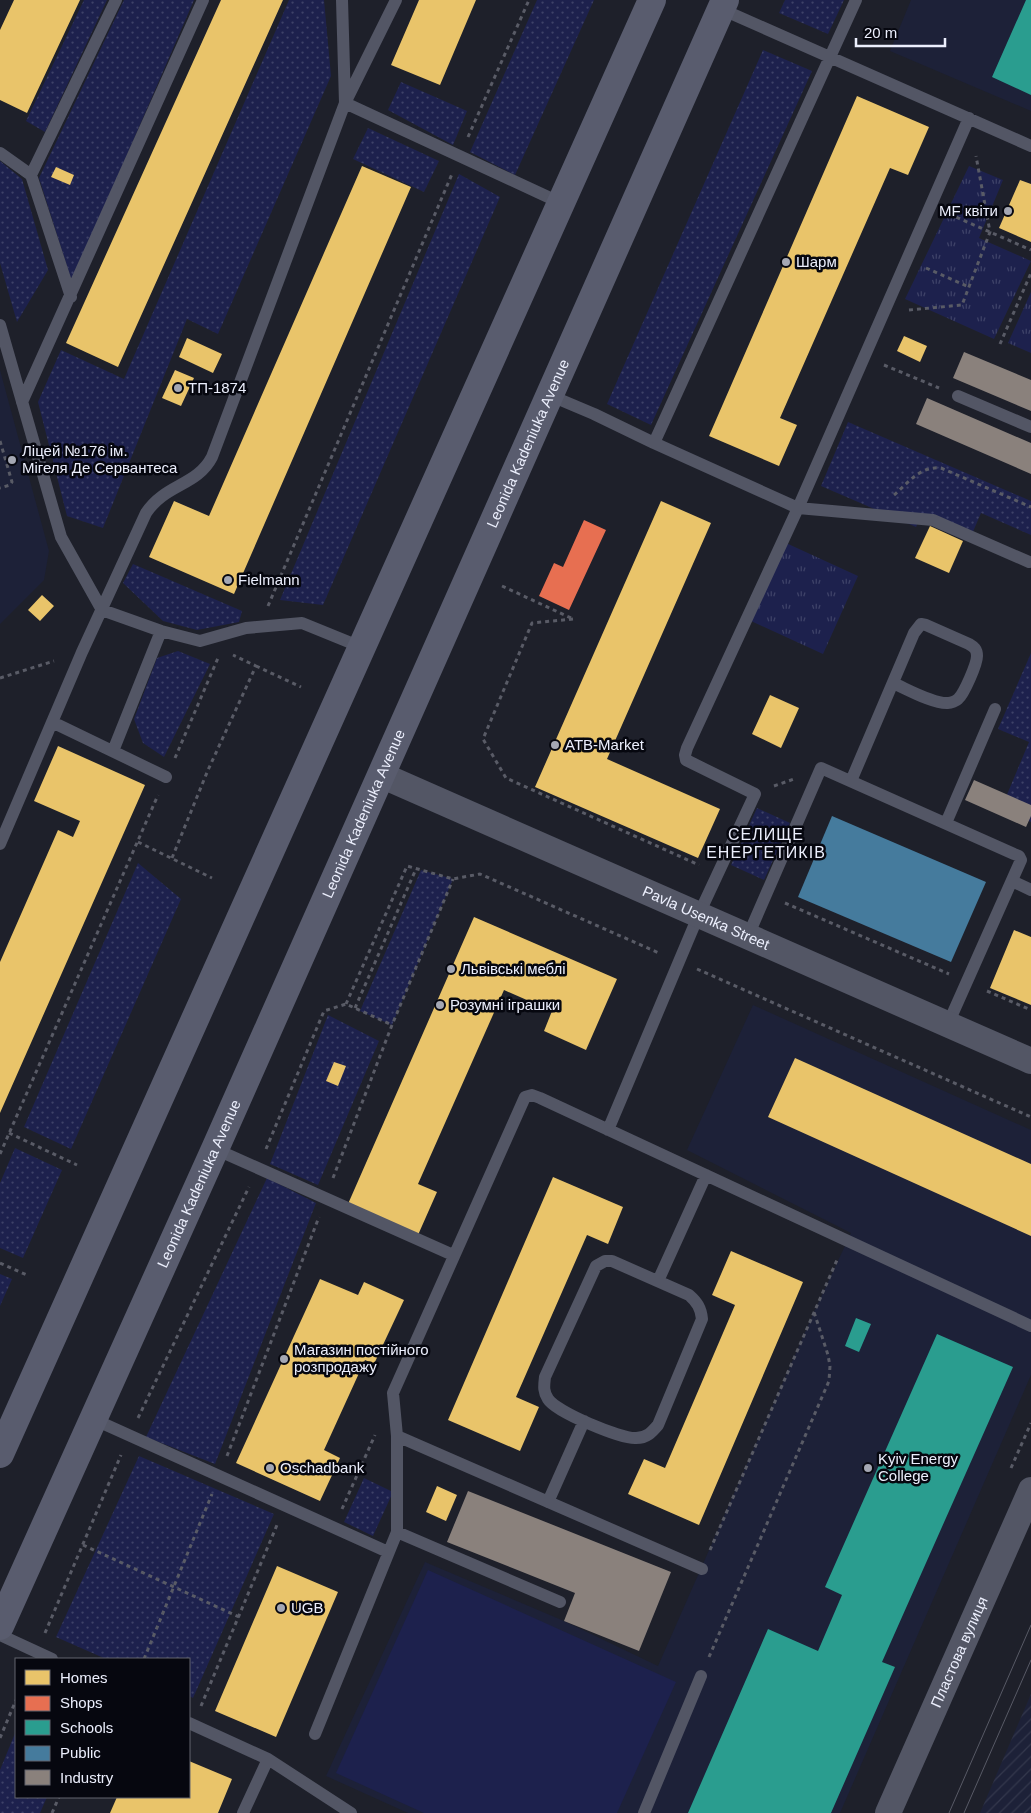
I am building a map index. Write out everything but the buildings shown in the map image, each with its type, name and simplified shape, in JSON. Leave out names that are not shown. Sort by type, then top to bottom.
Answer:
[{"type":"highway","points":[[0,1454],[12,1416],[652,0]]},
{"type":"highway","name":"Leonida Kadeniuka Avenue","points":[[0,1626],[215,1149],[723,5]]},
{"type":"street","name":"Pavla Usenka Street","points":[[381,775],[1031,1060]]},
{"type":"street","name":"Пластова вулиця","points":[[888,1813],[1031,1490]]},
{"type":"lane","points":[[30,175],[116,0]]},
{"type":"lane","points":[[22,402],[71,297],[203,0]]},
{"type":"lane","points":[[342,0],[345,103]]},
{"type":"lane","points":[[0,844],[82,652],[146,513],[151,505],[166,492],[201,472],[212,457],[345,103],[396,0]]},
{"type":"lane","points":[[654,443],[856,0]]},
{"type":"lane","points":[[723,5],[830,57],[1031,146]]},
{"type":"lane","points":[[345,103],[561,203]]},
{"type":"lane","points":[[608,1130],[699,914],[754,794],[686,760],[685,755],[690,740],[798,508],[969,118]]},
{"type":"lane","points":[[0,154],[30,175],[71,297]]},
{"type":"lane","points":[[0,325],[60,537],[102,610],[161,631],[200,641],[246,628],[302,623],[361,647]]},
{"type":"lane","points":[[549,395],[798,508],[933,520],[1029,562]]},
{"type":"lane","points":[[958,396],[1031,427]]},
{"type":"lane","points":[[851,781],[914,633],[921,624],[975,648],[977,654],[976,661],[966,687],[959,698],[950,704],[938,702],[893,683]]},
{"type":"lane","points":[[113,751],[161,631]]},
{"type":"lane","points":[[946,823],[995,709]]},
{"type":"lane","points":[[52,722],[166,777]]},
{"type":"lane","points":[[748,936],[821,768],[851,781],[1019,856],[1021,860],[948,1024]]},
{"type":"lane","points":[[1012,882],[1031,890]]},
{"type":"lane","points":[[315,1734],[397,1532],[397,1436],[393,1393],[525,1097],[532,1095],[540,1098],[1031,1326]]},
{"type":"lane","points":[[215,1149],[453,1255]]},
{"type":"lane","points":[[658,1281],[706,1175]]},
{"type":"lane","points":[[612,1261],[658,1281],[689,1295],[696,1301],[701,1310],[702,1319],[658,1425],[649,1436],[624,1437],[557,1408],[549,1400],[543,1388],[545,1377],[596,1266],[600,1262],[612,1261]]},
{"type":"lane","points":[[93,1419],[388,1552]]},
{"type":"lane","points":[[548,1502],[584,1421]]},
{"type":"lane","points":[[397,1436],[702,1569]]},
{"type":"lane","points":[[397,1532],[560,1602]]},
{"type":"lane","points":[[0,1635],[50,1658]]},
{"type":"lane","points":[[644,1813],[701,1676]]},
{"type":"lane","points":[[191,1724],[268,1760],[352,1813]]},
{"type":"lane","points":[[243,1813],[268,1760]]},
{"type":"path","points":[[259,627],[460,156],[529,0]]},
{"type":"path","points":[[884,312],[962,305],[990,232],[969,118]]},
{"type":"path","points":[[930,205],[1031,250]]},
{"type":"path","points":[[907,260],[969,287]]},
{"type":"path","points":[[1000,344],[1031,273]]},
{"type":"path","points":[[875,361],[958,396]]},
{"type":"path","points":[[0,441],[12,482],[0,488]]},
{"type":"path","points":[[873,514],[915,476],[931,467],[941,468],[1031,506]]},
{"type":"path","points":[[502,586],[573,619],[532,623],[484,739],[506,778]]},
{"type":"path","points":[[0,1154],[221,650]]},
{"type":"path","points":[[0,678],[82,652]]},
{"type":"path","points":[[230,654],[302,687]]},
{"type":"path","points":[[172,858],[208,770],[256,666]]},
{"type":"path","points":[[754,794],[821,768]]},
{"type":"path","points":[[138,842],[212,878]]},
{"type":"path","points":[[346,1004],[407,866],[453,879],[480,874],[1031,1117]]},
{"type":"path","points":[[355,1008],[416,869]]},
{"type":"path","points":[[144,1658],[219,1476],[392,1024],[453,879]]},
{"type":"path","points":[[37,1652],[130,1436],[258,1168],[324,1011],[346,1004],[392,1024]]},
{"type":"path","points":[[9,1133],[77,1166]]},
{"type":"path","points":[[702,1569],[846,1240]]},
{"type":"path","points":[[0,1263],[29,1276]]},
{"type":"path","points":[[701,1676],[829,1381],[830,1366],[828,1355],[814,1312]]},
{"type":"path","points":[[334,1528],[393,1393]]},
{"type":"path","points":[[191,1724],[286,1506]]},
{"type":"path","points":[[83,1545],[239,1617]]},
{"type":"path","points":[[0,1738],[15,1702]]},
{"type":"path","points":[[52,1813],[59,1798]]},
{"type":"shaded area","points":[[911,0],[1031,0],[1031,111],[890,51]]},
{"type":"shaded area","name":"Ліцей №176 ім. Мігеля Де Сервантеса","points":[[0,370],[49,551],[44,580],[0,624]]},
{"type":"shaded area","name":"Kyiv Energy College","points":[[753,1005],[1031,1130],[1031,1375],[840,1813],[408,1813],[326,1776],[425,1562],[564,1621],[658,1666],[814,1312],[851,1233],[687,1150]]},
{"type":"shaded area","points":[[1031,1694],[1031,1813],[980,1813]]},
{"type":"green space","points":[[84,0],[107,0],[45,132],[26,121]]},
{"type":"green space","points":[[124,0],[194,0],[72,282],[39,178]]},
{"type":"green space","points":[[289,0],[324,0],[331,76],[218,334],[187,319],[103,528],[67,516],[38,402],[61,350],[124,379]]},
{"type":"green space","points":[[537,0],[594,0],[515,175],[470,152]]},
{"type":"green space","points":[[785,0],[844,0],[828,34],[779,13]]},
{"type":"green space","points":[[763,50],[812,71],[651,425],[607,404]]},
{"type":"green space","points":[[401,82],[467,111],[453,145],[388,110]]},
{"type":"green space","points":[[368,128],[439,161],[424,192],[353,159]]},
{"type":"green space","points":[[0,161],[22,179],[48,270],[17,322],[0,263]]},
{"type":"green space","points":[[969,166],[1003,180],[979,238],[1031,261],[994,339],[905,299]]},
{"type":"green space","points":[[459,174],[500,197],[323,605],[280,600]]},
{"type":"green space","points":[[1031,292],[1031,353],[1008,343]]},
{"type":"green space","points":[[848,422],[1031,501],[1031,535],[981,513],[972,534],[922,513],[916,527],[821,486]]},
{"type":"green space","points":[[786,543],[858,576],[823,654],[751,621]]},
{"type":"green space","points":[[133,564],[242,611],[239,622],[197,630],[163,621],[123,583]]},
{"type":"green space","points":[[178,651],[210,664],[164,757],[143,743],[134,719],[157,658]]},
{"type":"green space","points":[[1031,653],[1031,822],[1001,809],[1029,742],[998,729]]},
{"type":"green space","points":[[757,808],[790,823],[764,880],[731,865]]},
{"type":"green space","points":[[138,863],[181,899],[71,1149],[24,1127]]},
{"type":"green space","points":[[421,870],[453,879],[392,1025],[360,1011]]},
{"type":"green space","points":[[328,1015],[379,1041],[318,1185],[270,1164]]},
{"type":"green space","points":[[15,1148],[62,1170],[23,1258],[0,1248],[0,1183]]},
{"type":"green space","points":[[267,1178],[316,1203],[215,1464],[146,1437]]},
{"type":"green space","points":[[0,1274],[12,1279],[0,1306]]},
{"type":"green space","points":[[139,1456],[274,1514],[193,1698],[190,1696],[190,1658],[104,1658],[56,1637]]},
{"type":"green space","points":[[364,1478],[393,1492],[373,1536],[344,1522]]},
{"type":"green space","points":[[428,1570],[676,1682],[617,1813],[424,1813],[336,1773]]},
{"type":"green space","points":[[15,1733],[15,1798],[47,1798],[40,1813],[0,1813],[0,1770]]},
{"type":"tram line","points":[[949,1813],[1031,1625]]},
{"type":"tram line","points":[[964,1813],[1031,1660]]},
{"type":"place","name":"MF квіти","points":[[1008,211]]},
{"type":"place","name":"Шарм","points":[[786,262]]},
{"type":"place","name":"ТП-1874","points":[[178,388]]},
{"type":"place","name":"Ліцей №176 ім. Мігеля Де Сервантеса","points":[[12,460]]},
{"type":"place","name":"Fielmann","points":[[228,580]]},
{"type":"place","name":"ATB-Market","points":[[555,745]]},
{"type":"place","name":"Львівські меблі","points":[[451,969]]},
{"type":"place","name":"Розумні іграшки","points":[[440,1005]]},
{"type":"place","name":"Магазин постійного розпродажу","points":[[284,1359]]},
{"type":"place","name":"Oschadbank","points":[[270,1468]]},
{"type":"place","name":"Kyiv Energy College","points":[[868,1468]]},
{"type":"place","name":"UGB","points":[[281,1608]]},
{"type":"district","name":"СЕЛИЩЕ ЕНЕРГЕТИКІВ","points":[[766,843]]}]
